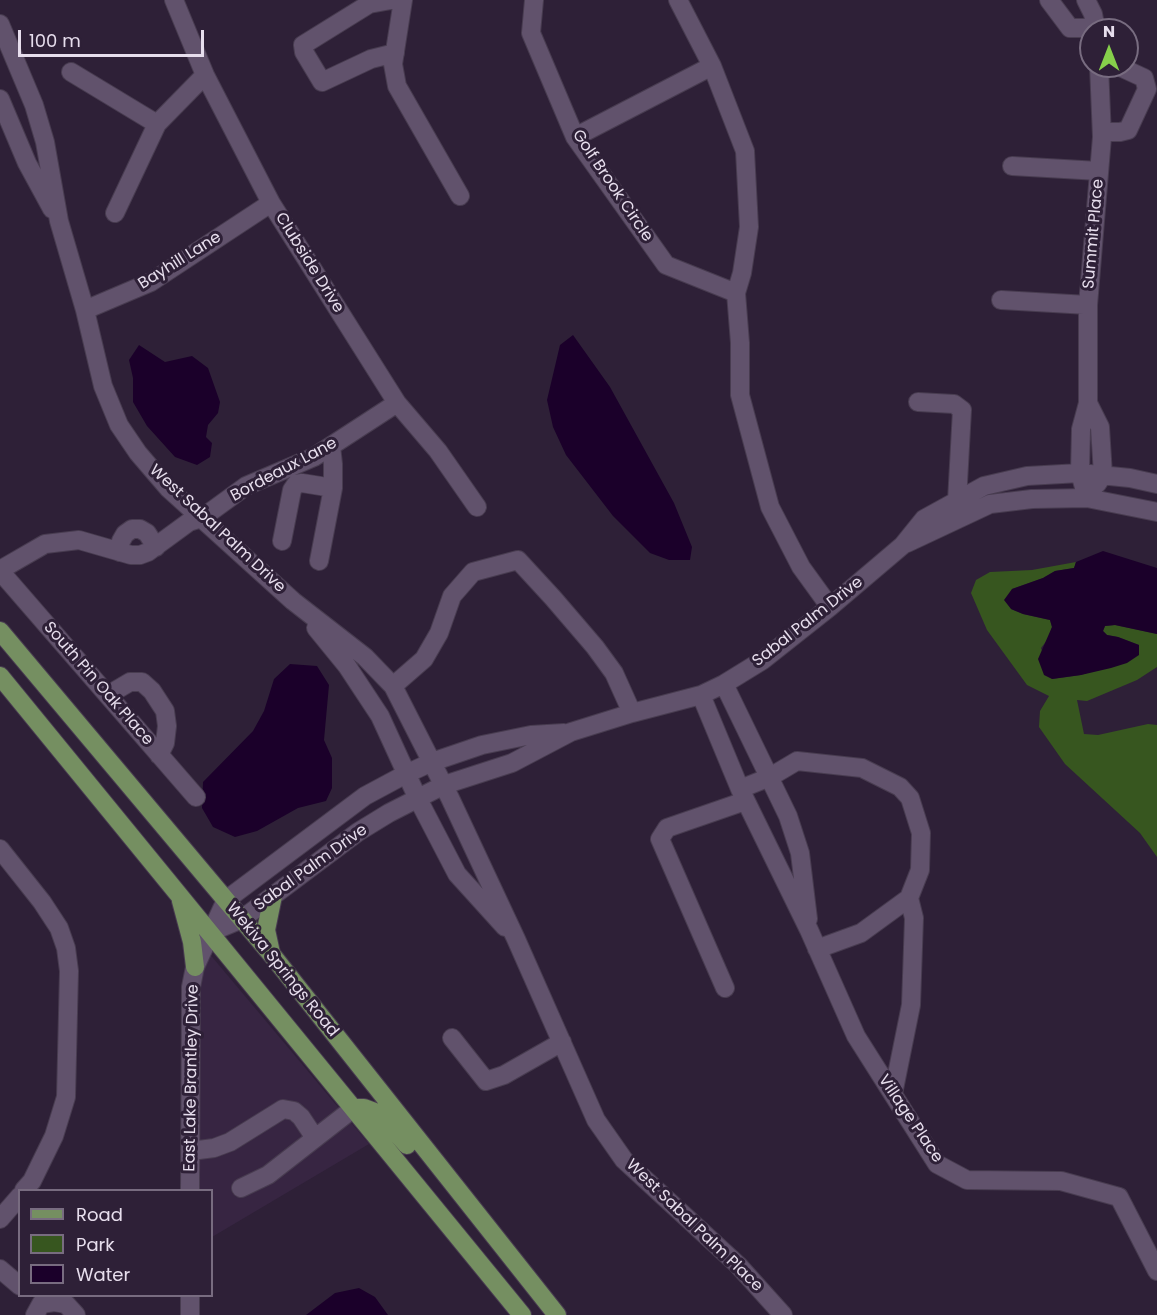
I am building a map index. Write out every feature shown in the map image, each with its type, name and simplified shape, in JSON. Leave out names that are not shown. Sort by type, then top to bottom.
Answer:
[{"type":"main road","name":"Wekiva Springs Road","points":[[0,631],[272,955],[557,1315]]},
{"type":"main road","name":"Wekiva Springs Road","points":[[0,676],[522,1315]]},
{"type":"main road","points":[[177,891],[186,914],[195,967]]},
{"type":"main road","points":[[272,955],[266,930],[273,896]]},
{"type":"main road","points":[[354,1108],[364,1108],[380,1114],[422,1163],[461,1194]]},
{"type":"street","name":"Clubside Drive","points":[[174,0],[205,75],[271,203],[397,403],[438,451],[477,507]]},
{"type":"street","points":[[391,0],[369,4],[303,45],[304,52],[322,82],[371,59],[395,53]]},
{"type":"street","points":[[404,0],[393,64],[397,86],[460,196]]},
{"type":"street","name":"Golf Brook Circle","points":[[534,0],[531,33],[574,137],[666,266],[736,293]]},
{"type":"street","points":[[678,0],[712,66],[745,151],[749,227],[742,273],[736,293],[740,342],[740,395],[770,507],[801,567],[830,608]]},
{"type":"street","points":[[1049,0],[1070,28],[1079,24]]},
{"type":"street","name":"West Sabal Palm Drive","points":[[0,24],[43,132],[59,221],[103,386],[120,425],[138,453],[168,488],[293,601],[365,657],[393,686],[444,785]]},
{"type":"street","points":[[574,137],[712,66]]},
{"type":"street","points":[[71,72],[157,124]]},
{"type":"street","points":[[115,213],[157,124],[205,75]]},
{"type":"street","points":[[1102,132],[1128,130],[1147,89],[1144,78],[1139,76]]},
{"type":"street","name":"Summit Place","points":[[1087,498],[1080,473],[1081,429],[1088,403],[1088,305],[1102,132],[1100,78]]},
{"type":"street","name":"West Sabal Palm Drive","points":[[0,99],[27,163],[59,221]]},
{"type":"street","points":[[1012,166],[1099,171]]},
{"type":"street","name":"Bayhill Lane","points":[[84,310],[151,282],[271,203]]},
{"type":"street","points":[[1001,300],[1088,305]]},
{"type":"street","points":[[918,402],[954,404],[962,410],[957,501]]},
{"type":"street","name":"Bordeaux Lane","points":[[156,547],[189,522],[202,518],[246,486],[314,456],[397,403]]},
{"type":"street","name":"Summit Place","points":[[1088,403],[1100,427],[1103,475]]},
{"type":"street","points":[[320,561],[333,488],[331,446]]},
{"type":"street","name":"Sabal Palm Drive","points":[[211,932],[242,919],[358,832],[389,813],[444,785],[512,763],[571,732],[701,695],[724,684],[763,660],[830,608],[903,545],[924,519],[984,486],[1028,476],[1080,473],[1157,484]]},
{"type":"street","points":[[1087,498],[1103,475]]},
{"type":"street","points":[[282,541],[292,490],[296,484],[333,488]]},
{"type":"street","name":"Sabal Palm Drive","points":[[903,545],[990,504],[1032,499],[1087,498],[1157,512]]},
{"type":"street","points":[[0,570],[45,544],[79,540],[119,552],[140,555],[156,547],[147,533],[140,529],[132,529],[121,541],[119,552]]},
{"type":"street","points":[[393,686],[424,659],[439,633],[452,596],[473,572],[518,560],[595,646],[614,673],[633,713]]},
{"type":"street","name":"South Pin Oak Place","points":[[0,570],[196,797]]},
{"type":"street","name":"West Sabal Palm Drive","points":[[293,601],[347,666],[380,716],[418,799]]},
{"type":"street","points":[[108,695],[130,682],[142,682],[152,690],[165,711],[167,726],[165,742],[159,754]]},
{"type":"street","name":"Village Place","points":[[724,684],[788,816],[800,854],[809,930]]},
{"type":"street","name":"Village Place","points":[[701,695],[742,795],[809,930],[856,1036],[937,1164],[967,1180],[1061,1181],[1119,1197],[1157,1271]]},
{"type":"street","name":"Sabal Palm Drive","points":[[211,932],[226,900],[365,796],[432,762],[482,745],[531,735],[571,732]]},
{"type":"street","points":[[725,987],[660,839],[667,828],[742,795],[796,761],[862,768],[900,787],[910,798],[921,833],[920,870],[909,898],[861,933],[817,949]]},
{"type":"street","name":"West Sabal Palm Place","points":[[444,785],[516,939],[596,1120],[624,1160],[738,1265],[783,1315]]},
{"type":"street","name":"West Sabal Palm Place","points":[[418,799],[460,877],[516,939]]},
{"type":"street","points":[[0,849],[42,902],[59,928],[66,948],[69,971],[66,1097],[54,1136],[32,1181],[26,1189]]},
{"type":"street","points":[[460,877],[481,864]]},
{"type":"street","points":[[893,1094],[911,1005],[914,918],[909,898]]},
{"type":"street","name":"East Lake Brantley Drive","points":[[190,1189],[191,987],[195,967],[211,932]]},
{"type":"street","points":[[452,1038],[486,1082],[504,1075],[562,1042]]},
{"type":"street","points":[[241,1188],[268,1175],[354,1108]]},
{"type":"street","points":[[190,1151],[214,1148],[230,1142],[283,1109],[294,1111],[301,1117],[315,1138]]},
{"type":"street","points":[[0,1219],[18,1198]]},
{"type":"street","points":[[0,1269],[18,1284]]},
{"type":"street","points":[[190,1297],[190,1315]]},
{"type":"street","points":[[36,1305],[54,1302],[66,1304],[76,1315]]},
{"type":"shaded area","points":[[208,952],[369,1144],[213,1236],[213,1189],[197,1189],[198,987]]},
{"type":"green space","points":[[1076,562],[1074,568],[1055,571],[1043,578],[1012,589],[1011,609],[1050,620],[1052,627],[1048,639],[1041,648],[1052,679],[1081,675],[1096,670],[1139,645],[1107,635],[1103,631],[1105,626],[1115,625],[1157,634],[1157,667],[1137,680],[1087,701],[1077,700],[1084,734],[1098,735],[1148,724],[1157,725],[1157,857],[1140,833],[1065,764],[1039,727],[1040,711],[1049,696],[1027,685],[987,630],[971,593],[976,580],[990,572],[1032,570]]},
{"type":"water","points":[[573,335],[610,387],[674,503],[692,547],[690,560],[669,560],[650,553],[613,516],[566,455],[553,427],[547,400],[560,345]]},
{"type":"water","points":[[139,345],[165,362],[192,356],[208,368],[220,402],[218,413],[208,425],[206,437],[212,443],[210,457],[197,465],[175,457],[147,426],[133,402],[133,378],[129,360]]},
{"type":"water","points":[[1103,551],[1157,568],[1157,634],[1115,625],[1105,626],[1103,631],[1107,635],[1139,645],[1139,655],[1127,663],[1111,668],[1052,679],[1044,675],[1038,659],[1052,627],[1050,620],[1011,609],[1004,600],[1012,589],[1043,578],[1055,571],[1074,568],[1076,562]]},
{"type":"water","points":[[290,664],[317,666],[329,685],[324,740],[332,758],[332,788],[326,801],[298,808],[257,831],[235,837],[213,827],[202,808],[203,782],[253,731],[264,711],[274,679]]},
{"type":"water","points":[[359,1288],[375,1297],[388,1315],[306,1315],[335,1293]]}]
